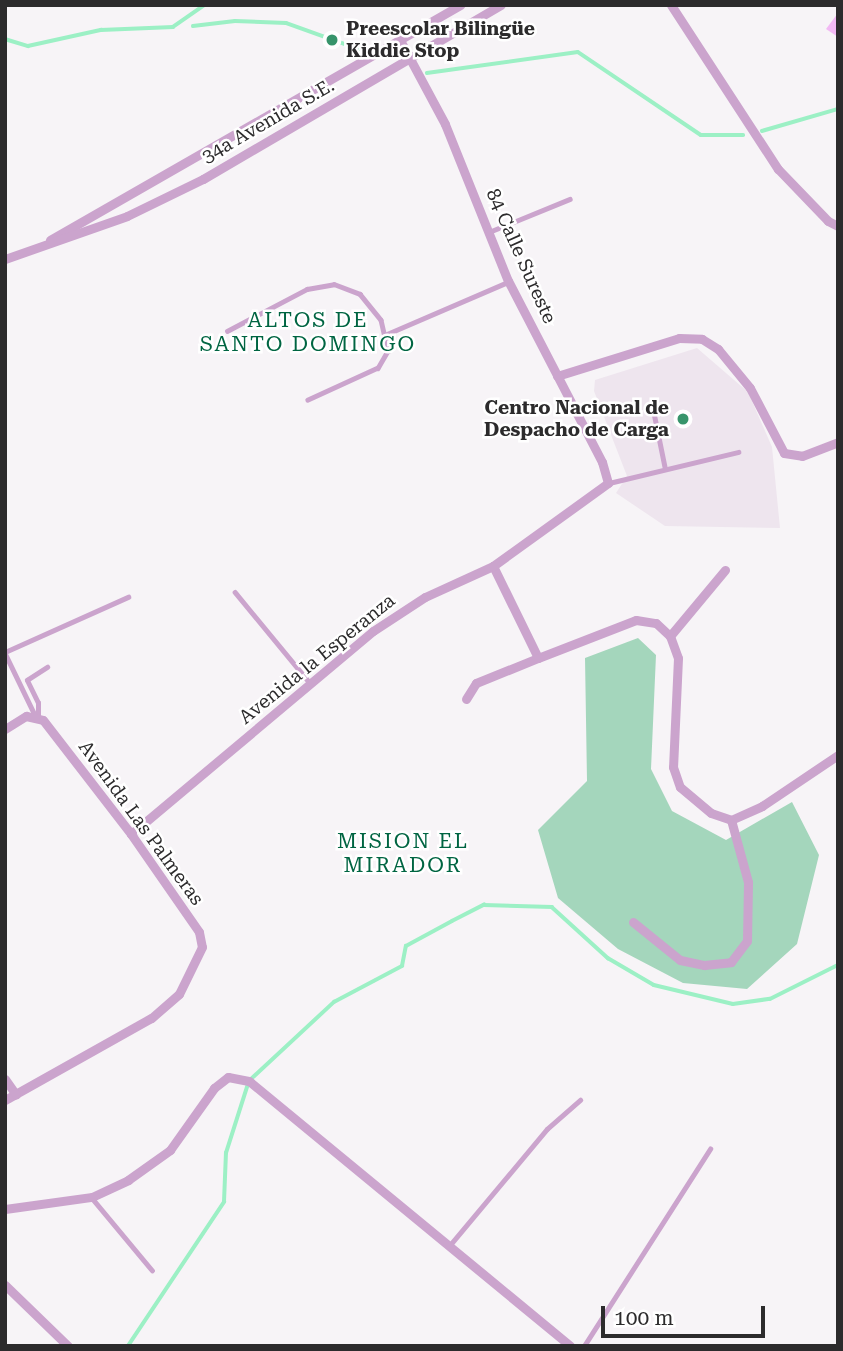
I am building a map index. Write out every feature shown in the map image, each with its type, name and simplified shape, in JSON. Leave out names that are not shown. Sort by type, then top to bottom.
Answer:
[{"type":"street","name":"34a Avenida S.E.","points":[[42,245],[108,203],[303,99],[460,5]]},
{"type":"street","name":"34a Avenida S.E.","points":[[5,259],[127,216],[203,179],[501,5]]},
{"type":"street","points":[[671,5],[778,169],[828,222],[838,226]]},
{"type":"street","name":"84 Calle Sureste","points":[[401,42],[445,124],[508,281],[603,462],[608,483]]},
{"type":"street","points":[[386,50],[396,67]]},
{"type":"street","points":[[303,99],[312,116]]},
{"type":"street","points":[[557,376],[679,338],[702,339],[718,349],[750,388],[784,453],[802,456],[838,442]]},
{"type":"street","name":"Avenida la Esperanza","points":[[131,834],[398,614],[493,566],[608,483]]},
{"type":"street","points":[[493,566],[538,658]]},
{"type":"street","points":[[670,636],[725,570]]},
{"type":"street","points":[[466,699],[476,683],[636,620],[656,623],[670,636],[678,658],[673,767],[680,787],[693,801],[731,820],[748,881],[747,941],[731,962],[704,965],[680,960],[633,922]]},
{"type":"street","points":[[5,729],[36,715]]},
{"type":"street","name":"Avenida Las Palmeras","points":[[16,1095],[151,1018],[179,994],[199,961],[199,932],[131,834],[36,715]]},
{"type":"street","points":[[731,820],[762,806],[838,755]]},
{"type":"street","points":[[5,1209],[92,1197],[128,1180],[170,1150],[214,1087],[228,1077],[249,1081],[570,1346]]},
{"type":"street","points":[[5,1079],[16,1095],[5,1100]]},
{"type":"street","points":[[5,1285],[68,1346]]},
{"type":"lane","points":[[488,232],[570,199]]},
{"type":"lane","points":[[387,334],[508,281]]},
{"type":"lane","points":[[227,331],[307,289],[334,284],[360,294],[387,334],[388,351],[378,368],[308,400]]},
{"type":"lane","points":[[653,408],[665,467]]},
{"type":"lane","points":[[608,483],[665,467],[738,452]]},
{"type":"lane","points":[[235,592],[311,684]]},
{"type":"lane","points":[[36,715],[5,652],[128,597]]},
{"type":"lane","points":[[36,715],[38,703],[27,680],[47,667]]},
{"type":"lane","points":[[448,1247],[547,1129],[580,1100]]},
{"type":"lane","points":[[584,1346],[710,1149]]},
{"type":"lane","points":[[92,1197],[152,1269]]},
{"type":"shaded area","name":"Centro Nacional de Despacho de Carga","points":[[697,348],[748,392],[772,447],[780,528],[665,526],[616,493],[627,476],[594,391],[595,380]]},
{"type":"green space","points":[[638,638],[656,655],[651,769],[672,811],[726,840],[792,802],[819,855],[797,944],[747,989],[683,983],[618,949],[558,898],[538,830],[587,781],[585,658]]},
{"type":"building","points":[[838,13],[838,37],[826,29]]},
{"type":"waterway","points":[[5,39],[28,46],[101,30],[173,27],[205,5]]},
{"type":"waterway","points":[[193,26],[235,21],[286,23],[370,53]]},
{"type":"waterway","points":[[427,73],[578,52],[701,135],[743,135]]},
{"type":"waterway","points":[[762,131],[838,109]]},
{"type":"waterway","points":[[128,1346],[224,1202],[226,1153],[249,1081],[334,1002],[402,966],[406,946],[452,921],[484,905],[552,907],[608,958],[654,985],[733,1004],[770,999],[838,965]]},
{"type":"place","name":"Preescolar Bilingüe Kiddie Stop","points":[[332,40]]},
{"type":"place","name":"Centro Nacional de Despacho de Carga","points":[[683,419]]},
{"type":"district","name":"ALTOS DE SANTO DOMINGO","points":[[308,332]]},
{"type":"district","name":"MISION EL MIRADOR","points":[[403,853]]}]
